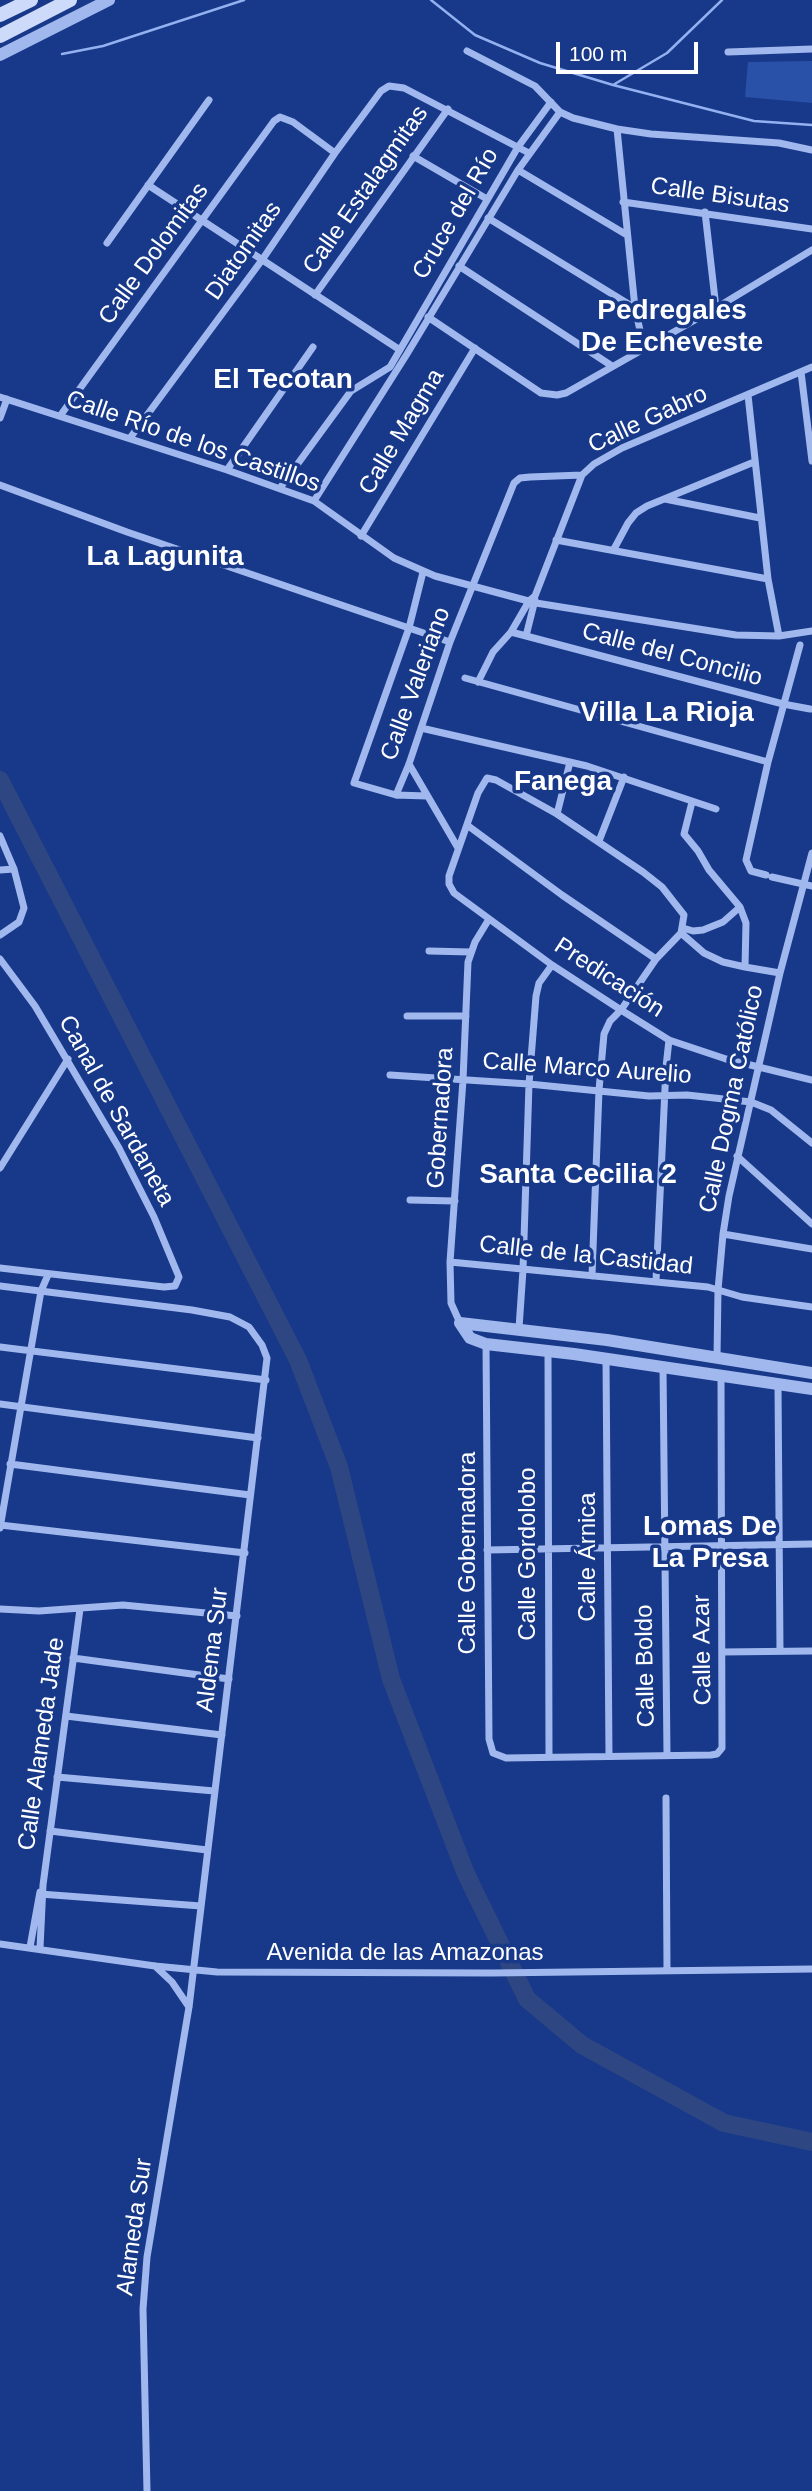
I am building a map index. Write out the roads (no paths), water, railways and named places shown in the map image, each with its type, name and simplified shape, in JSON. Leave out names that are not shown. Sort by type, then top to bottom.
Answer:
[{"type":"main road","points":[[0,15],[31,0]]},
{"type":"main road","points":[[0,36],[70,0]]},
{"type":"street","points":[[0,55],[109,0]]},
{"type":"street","points":[[728,52],[812,49]]},
{"type":"street","points":[[467,51],[535,86],[560,112],[573,118],[617,129],[779,144],[812,150]]},
{"type":"street","name":"Diatomitas","points":[[130,438],[262,260],[373,99],[389,86],[404,88],[448,108]]},
{"type":"street","points":[[107,243],[209,100]]},
{"type":"street","name":"Cruce del Río","points":[[280,488],[351,391],[390,367],[518,147],[551,102]]},
{"type":"street","points":[[448,108],[529,153]]},
{"type":"street","name":"Calle Estalagmitas","points":[[315,295],[448,108]]},
{"type":"street","name":"Cruce del Río","points":[[314,501],[518,170],[560,112]]},
{"type":"street","name":"Calle Dolomitas","points":[[60,416],[270,126],[280,117],[293,122],[335,153]]},
{"type":"street","points":[[617,129],[635,308],[644,348]]},
{"type":"street","points":[[413,156],[487,199]]},
{"type":"street","points":[[518,170],[627,235]]},
{"type":"street","points":[[148,185],[407,354]]},
{"type":"street","name":"Calle Bisutas","points":[[623,202],[812,229]]},
{"type":"street","points":[[705,212],[716,308]]},
{"type":"street","points":[[488,218],[635,308]]},
{"type":"street","points":[[428,317],[541,393],[566,393],[812,250]]},
{"type":"street","points":[[459,266],[612,366]]},
{"type":"street","points":[[227,470],[313,347]]},
{"type":"street","name":"Calle Magma","points":[[361,536],[475,348]]},
{"type":"street","name":"Calle Gabro","points":[[801,376],[812,367]]},
{"type":"street","name":"Calle Gabro","points":[[533,600],[582,475],[594,464],[622,448],[748,395],[801,376],[812,375]]},
{"type":"street","points":[[801,376],[812,461]]},
{"type":"street","points":[[748,395],[768,579],[779,636]]},
{"type":"street","points":[[0,418],[3,398]]},
{"type":"street","name":"Calle Río de los Castillos","points":[[3,398],[314,501],[394,558],[423,572],[533,600],[736,635],[779,636],[812,631]]},
{"type":"street","points":[[614,550],[636,513],[754,462]]},
{"type":"street","name":"Calle Valeriano","points":[[396,795],[450,642],[514,482],[520,478],[582,475]]},
{"type":"street","points":[[0,485],[127,532],[450,642]]},
{"type":"street","points":[[665,499],[761,518]]},
{"type":"street","points":[[556,540],[768,579]]},
{"type":"street","points":[[423,572],[409,628],[354,783],[396,795],[427,796]]},
{"type":"street","points":[[478,682],[493,652],[533,600]]},
{"type":"street","points":[[526,636],[533,600]]},
{"type":"street","name":"Calle del Concilio","points":[[511,632],[783,705],[810,709]]},
{"type":"street","points":[[800,645],[768,762],[746,860],[751,871],[808,885]]},
{"type":"street","points":[[466,678],[768,762]]},
{"type":"street","points":[[421,728],[570,762],[624,777],[716,809]]},
{"type":"street","points":[[557,814],[570,762]]},
{"type":"street","points":[[409,764],[458,848]]},
{"type":"street","points":[[599,841],[624,777]]},
{"type":"street","points":[[458,848],[485,780],[492,778],[599,841],[662,887],[684,915],[682,931],[656,959],[621,1010],[610,1021],[604,1034],[599,1090],[592,1276]]},
{"type":"street","points":[[692,802],[684,830],[686,837],[740,908],[746,923],[745,967]]},
{"type":"street","points":[[467,825],[656,959]]},
{"type":"street","points":[[0,836],[14,869],[24,908],[19,922],[0,935]]},
{"type":"street","name":"Predicación","points":[[458,848],[449,877],[454,893],[552,965],[669,1041],[699,1052],[812,1080]]},
{"type":"street","name":"Calle Dogma Católico","points":[[717,1358],[718,1290],[723,1234],[737,1156],[780,973],[808,885],[812,853]]},
{"type":"street","points":[[0,870],[14,869]]},
{"type":"street","points":[[682,931],[703,930],[723,922],[740,908]]},
{"type":"street","name":"Gobernadora","points":[[460,1323],[452,1303],[450,1262],[468,962],[489,919]]},
{"type":"street","points":[[682,931],[696,947],[723,962],[780,973]]},
{"type":"street","points":[[429,951],[471,952]]},
{"type":"street","name":"Canal de Sardaneta","points":[[0,959],[35,1006],[119,1148],[179,1272],[178,1282],[170,1287],[47,1275]]},
{"type":"street","points":[[519,1328],[529,1084],[536,996],[540,983],[552,965]]},
{"type":"street","points":[[407,1016],[466,1016]]},
{"type":"street","points":[[656,1281],[669,1041]]},
{"type":"street","points":[[0,1168],[68,1059]]},
{"type":"street","name":"Calle Marco Aurelio","points":[[390,1075],[529,1084],[649,1096],[687,1095],[751,1102]]},
{"type":"street","points":[[751,1102],[771,1110],[812,1143]]},
{"type":"street","points":[[737,1156],[812,1224]]},
{"type":"street","points":[[410,1200],[455,1201]]},
{"type":"street","points":[[723,1234],[812,1250]]},
{"type":"street","name":"Calle de la Castidad","points":[[450,1262],[656,1281],[812,1307]]},
{"type":"street","points":[[0,1268],[47,1275],[41,1291],[0,1526],[244,1553]]},
{"type":"street","points":[[0,1286],[41,1291]]},
{"type":"street","name":"Aldema Sur","points":[[41,1291],[211,1313],[243,1323],[257,1337],[267,1358],[192,1970]]},
{"type":"street","points":[[460,1323],[519,1328],[812,1373]]},
{"type":"street","points":[[460,1323],[470,1338],[486,1345],[548,1350],[812,1389]]},
{"type":"street","name":"Calle Gobernadora","points":[[486,1345],[489,1739],[493,1752],[499,1756],[549,1757]]},
{"type":"street","points":[[0,1347],[266,1380]]},
{"type":"street","name":"Calle Gordolobo","points":[[548,1350],[549,1757]]},
{"type":"street","name":"Calle Árnica","points":[[606,1358],[609,1756]]},
{"type":"street","name":"Calle Boldo","points":[[663,1366],[667,1755]]},
{"type":"street","name":"Calle Azar","points":[[667,1755],[717,1754],[722,1748],[724,1736],[720,1375]]},
{"type":"street","points":[[778,1384],[780,1651]]},
{"type":"street","points":[[0,1404],[258,1438]]},
{"type":"street","points":[[10,1464],[250,1495]]},
{"type":"street","points":[[487,1550],[812,1544]]},
{"type":"street","points":[[0,1609],[39,1611],[123,1605],[237,1616]]},
{"type":"street","name":"Calle Alameda Jade","points":[[40,1948],[43,1885],[80,1609]]},
{"type":"street","points":[[722,1652],[812,1651]]},
{"type":"street","points":[[74,1658],[229,1679]]},
{"type":"street","points":[[66,1716],[222,1735]]},
{"type":"street","points":[[549,1757],[667,1755]]},
{"type":"street","points":[[57,1777],[214,1791]]},
{"type":"street","points":[[666,1798],[667,1970]]},
{"type":"street","points":[[50,1831],[207,1850]]},
{"type":"street","points":[[42,1894],[201,1906]]},
{"type":"street","name":"Calle Alameda Jade","points":[[30,1947],[42,1894]]},
{"type":"street","name":"Avenida de las Amazonas","points":[[0,1944],[192,1970],[278,1973],[812,1969]]},
{"type":"street","points":[[155,1966],[172,1982],[189,2007]]},
{"type":"street","name":"Alameda Sur","points":[[147,2491],[143,2309],[147,2257],[189,2007],[192,1970]]},
{"type":"waterway","points":[[62,54],[103,46],[244,0]]},
{"type":"waterway","points":[[431,0],[475,35],[540,63],[613,85],[754,121],[812,125]]},
{"type":"waterway","points":[[613,85],[667,53],[722,0]]},
{"type":"waterway","points":[[0,780],[298,1360],[339,1467],[391,1679],[466,1874],[527,1999],[582,2045],[724,2123],[812,2142]]},
{"type":"district","name":"Pedregales De Echeveste","points":[[672,327]]},
{"type":"district","name":"El Tecotan","points":[[283,380]]},
{"type":"district","name":"La Lagunita","points":[[165,557]]},
{"type":"district","name":"Villa La Rioja","points":[[667,713]]},
{"type":"district","name":"Fanega","points":[[563,782]]},
{"type":"district","name":"Santa Cecilia 2","points":[[578,1175]]},
{"type":"district","name":"Lomas De La Presa","points":[[710,1543]]}]
